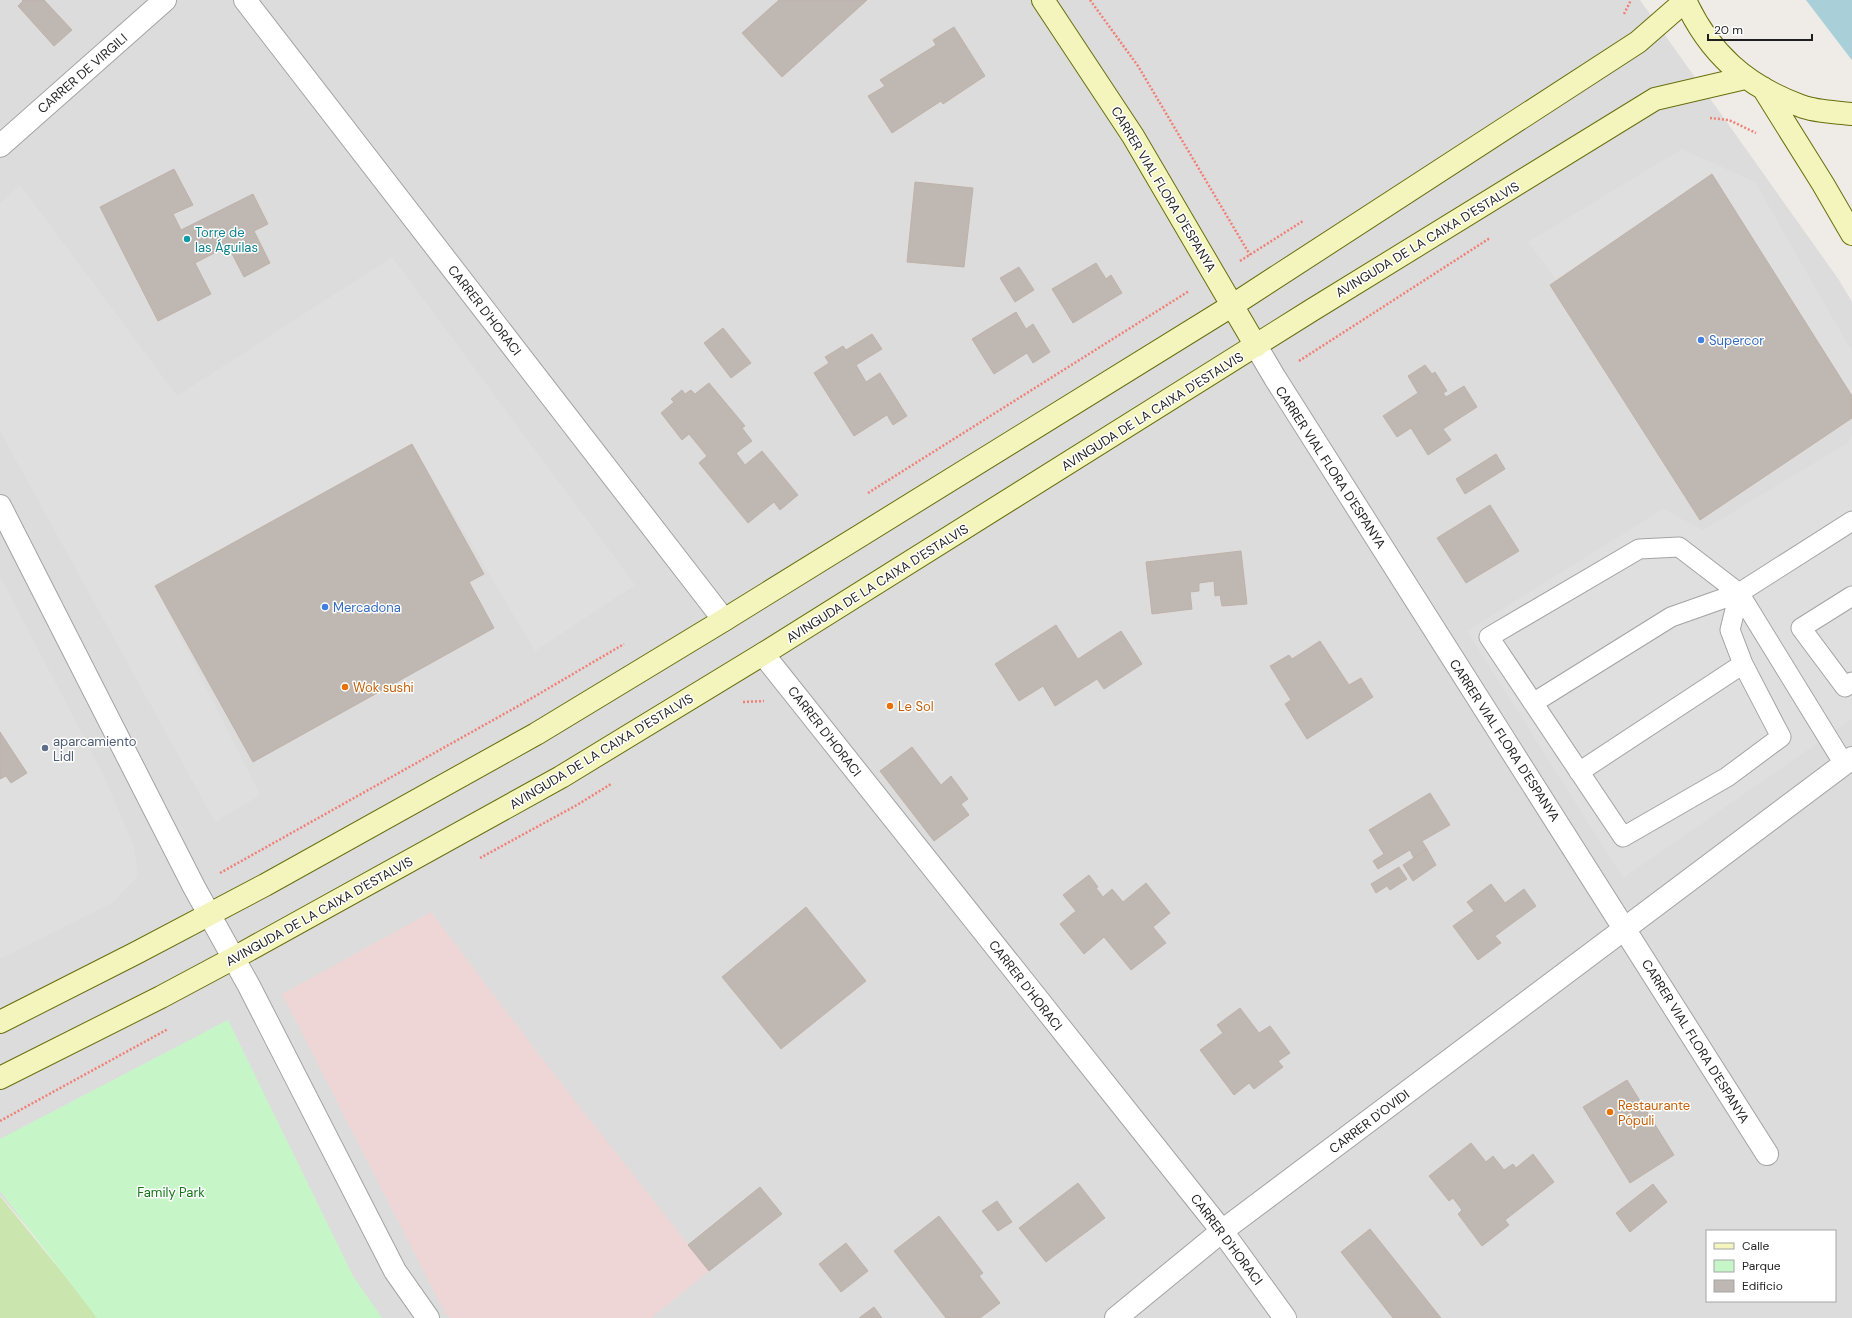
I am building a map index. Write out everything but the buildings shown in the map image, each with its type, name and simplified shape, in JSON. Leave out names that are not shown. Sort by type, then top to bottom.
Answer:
[{"type":"main road","name":"CARRER VIAL FLORA D'ESPANYA","points":[[1043,0],[1133,136],[1216,275],[1256,346]]},
{"type":"main road","points":[[0,1022],[209,914],[536,734],[724,620],[1233,305],[1638,42],[1685,1],[1703,34],[1718,53],[1754,83],[1802,106],[1852,114]]},
{"type":"main road","points":[[1754,83],[1823,184],[1852,234]]},
{"type":"main road","name":"AVINGUDA DE LA CAIXA D'ESTALVIS","points":[[0,1078],[161,997],[234,958],[561,777],[763,654],[1312,310],[1655,99],[1754,83]]},
{"type":"street","name":"CARRER DE VIRGILI","points":[[0,146],[165,0]]},
{"type":"street","name":"CARRER D'HORACI","points":[[245,0],[724,620]]},
{"type":"street","name":"CARRER VIAL FLORA D'ESPANYA","points":[[1256,346],[1767,1154]]},
{"type":"street","points":[[0,506],[194,887],[234,958],[396,1271],[428,1318]]},
{"type":"street","name":"CARRER D'HORACI","points":[[763,654],[1222,1231],[1286,1318]]},
{"type":"street","points":[[1626,929],[1848,761]]},
{"type":"street","name":"CARRER D'OVIDI","points":[[1116,1318],[1222,1231],[1626,929]]},
{"type":"lane","points":[[1533,704],[1671,618],[1739,593],[1852,521]]},
{"type":"lane","points":[[1739,593],[1730,630],[1743,664],[1781,737],[1727,777],[1623,837],[1489,637],[1639,549],[1679,547],[1739,593],[1848,761]]},
{"type":"lane","points":[[1852,596],[1801,628],[1845,687],[1852,682]]},
{"type":"lane","points":[[1579,772],[1743,664]]},
{"type":"path","points":[[1090,0],[1138,66],[1250,255]]},
{"type":"path","points":[[1622,17],[1631,0]]},
{"type":"path","points":[[1706,118],[1729,120],[1763,136]]},
{"type":"path","points":[[866,495],[1306,220]]},
{"type":"path","points":[[1275,378],[1494,235]]},
{"type":"path","points":[[194,887],[520,705],[628,641]]},
{"type":"path","points":[[736,706],[743,702],[774,701],[792,690]]},
{"type":"path","points":[[474,862],[577,805],[617,780]]},
{"type":"path","points":[[0,1121],[169,1028]]},
{"type":"shaded area","points":[[0,0],[1640,0],[1839,280],[1852,302],[1852,1318],[104,1318],[0,1195]]},
{"type":"shaded area","points":[[1682,149],[1755,182],[1852,352],[1852,396],[1712,175],[1557,281],[1528,242]]},
{"type":"shaded area","points":[[20,185],[177,396],[392,257],[635,585],[535,651],[412,444],[155,586],[260,795],[215,822],[0,431],[0,203]]},
{"type":"shaded area","points":[[1852,435],[1852,719],[1623,878],[1467,631],[1663,509],[1703,530],[1849,442]]},
{"type":"shaded area","name":"aparcamiento Lidl","points":[[0,576],[103,774],[134,847],[138,876],[112,903],[0,959]]},
{"type":"shaded area","points":[[431,912],[550,1069],[709,1271],[651,1318],[450,1318],[445,1313],[282,994]]},
{"type":"green space","name":"Family Park","points":[[228,1020],[353,1276],[382,1318],[97,1318],[0,1191],[0,1139]]},
{"type":"green space","points":[[0,1196],[99,1318],[0,1318]]},
{"type":"water","points":[[1806,0],[1852,0],[1852,60],[1851,59]]},
{"type":"place","name":"Torre de las Águilas","points":[[187,239]]},
{"type":"place","name":"Supercor","points":[[1701,340]]},
{"type":"place","name":"Mercadona","points":[[325,607]]},
{"type":"place","name":"Wok sushi","points":[[345,687]]},
{"type":"place","name":"Le Sol","points":[[890,706]]},
{"type":"place","name":"aparcamiento Lidl","points":[[45,748]]},
{"type":"place","name":"Restaurante Pópuli","points":[[1610,1112]]}]
